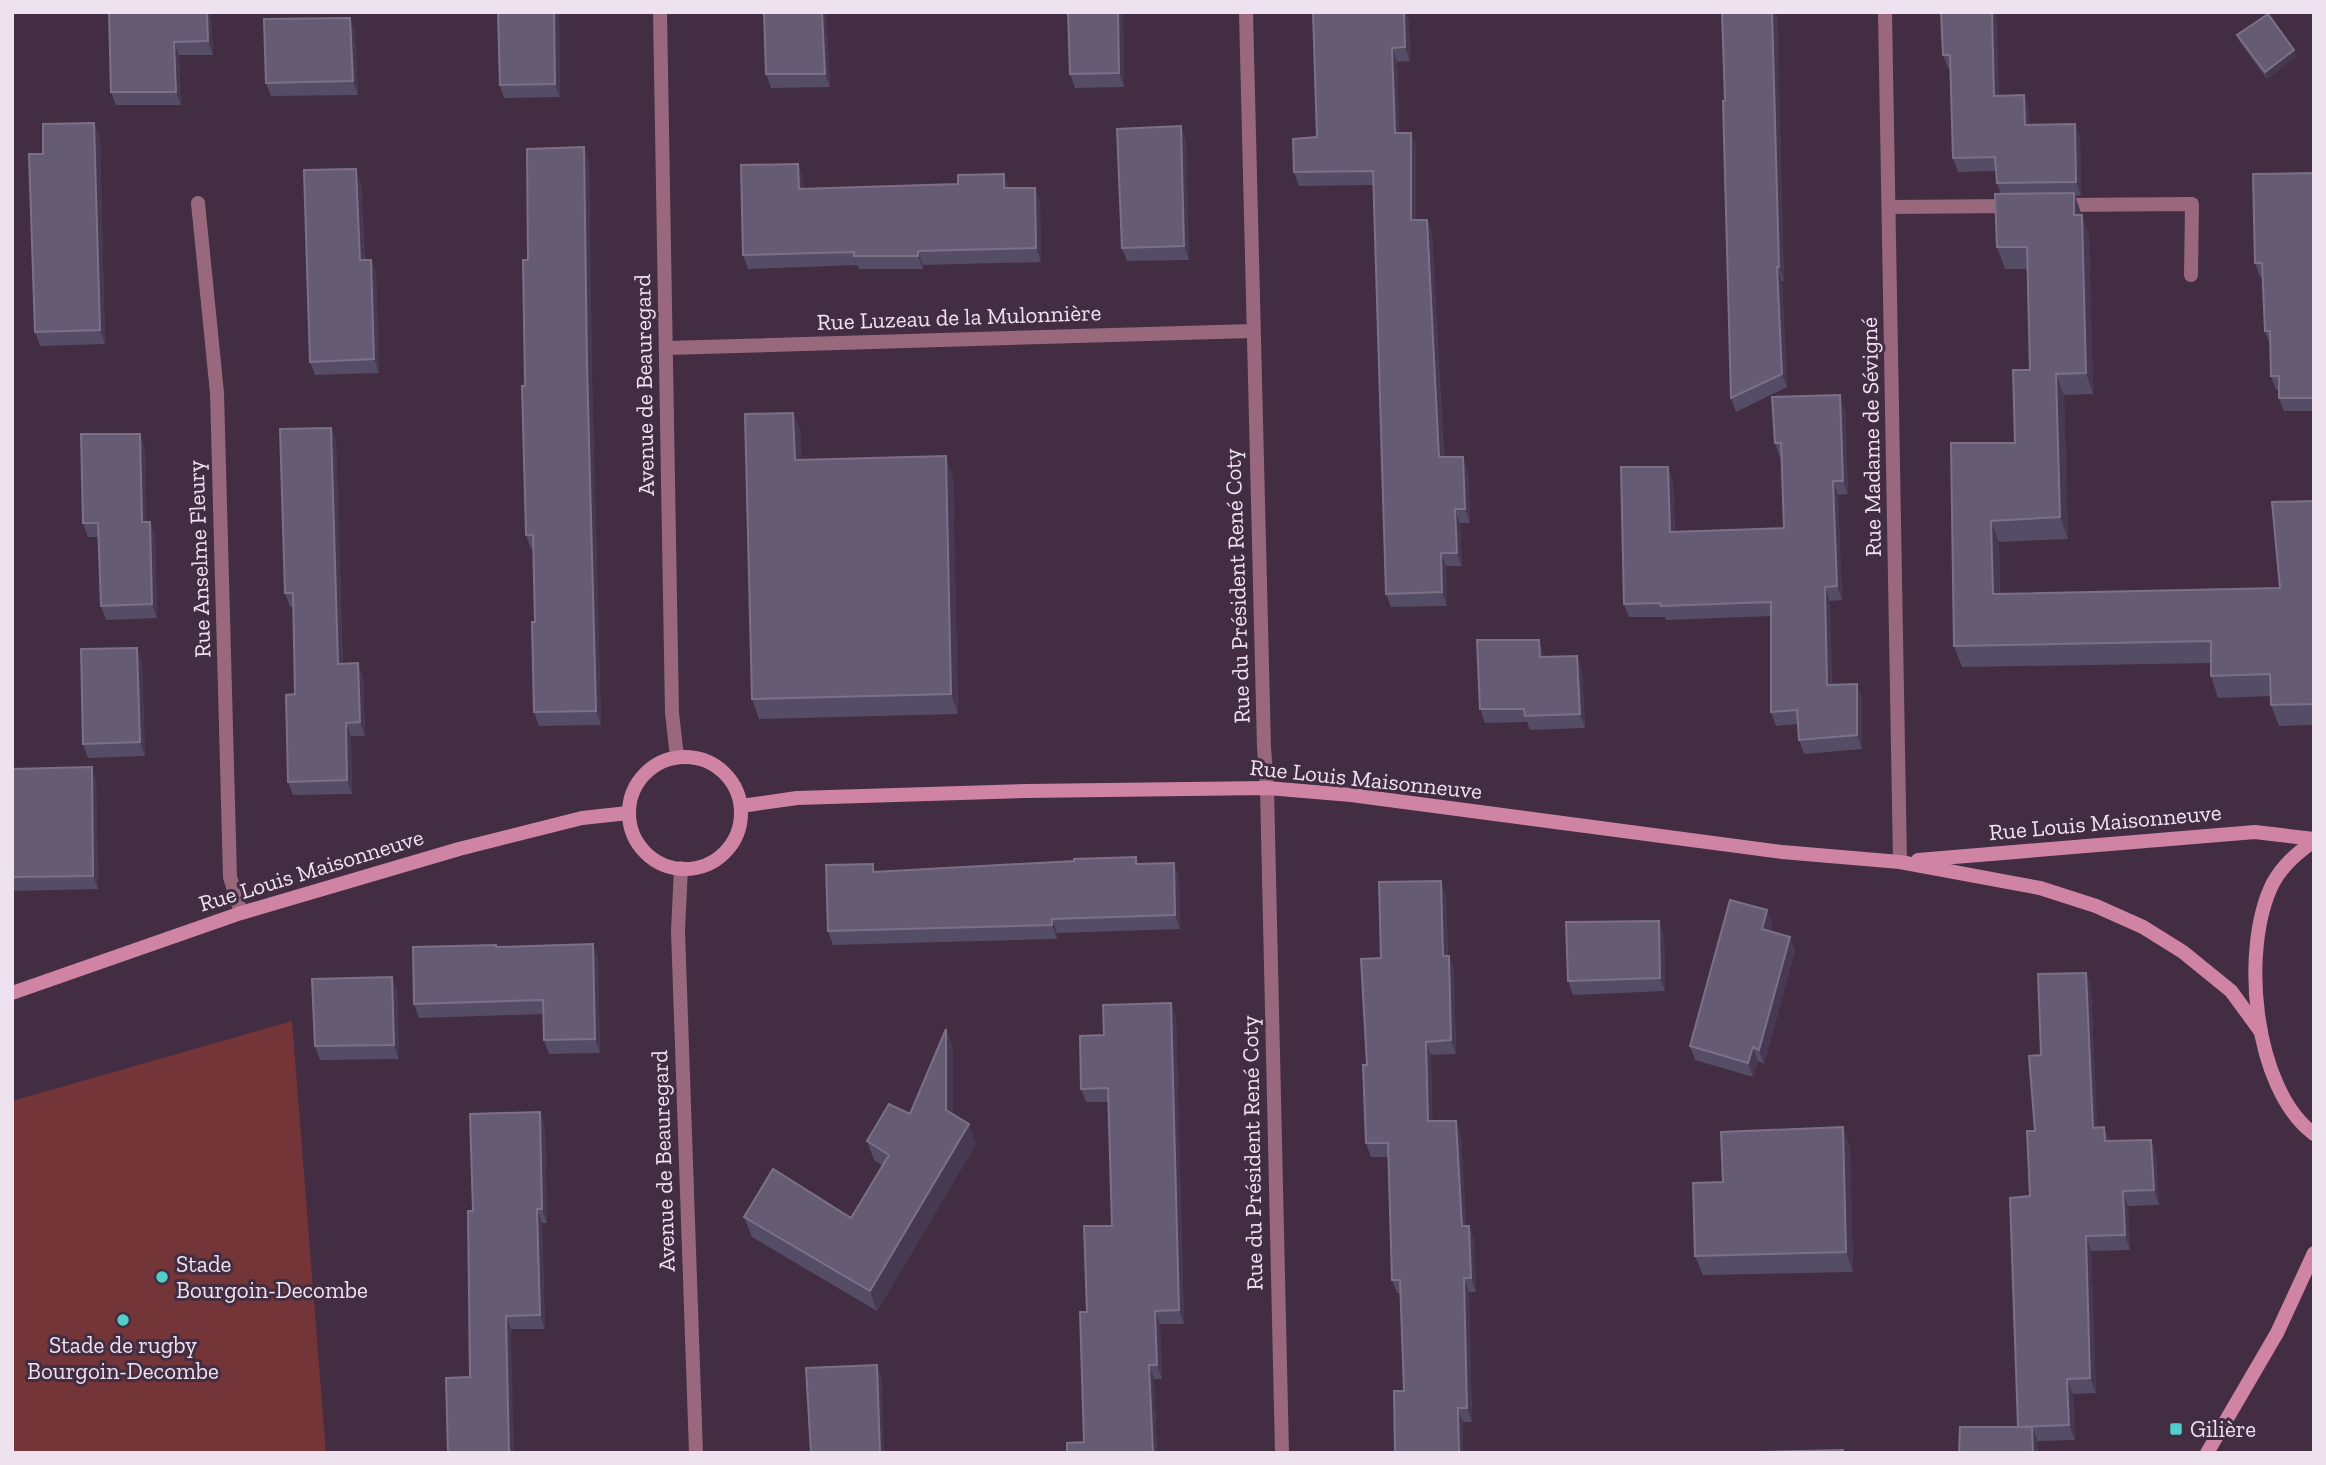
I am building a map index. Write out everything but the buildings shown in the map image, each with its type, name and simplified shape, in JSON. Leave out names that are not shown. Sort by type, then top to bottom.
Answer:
[{"type":"street","name":"Avenue de Beauregard","points":[[660,12],[672,713],[677,757]]},
{"type":"street","name":"Rue du Président René Coty","points":[[1246,12],[1282,1453]]},
{"type":"street","name":"Rue Madame de Sévigné","points":[[1885,12],[1900,862]]},
{"type":"street","name":"Rue Anselme Fleury","points":[[198,203],[217,393],[230,877],[242,913]]},
{"type":"street","points":[[1889,207],[2192,204],[2191,275]]},
{"type":"street","name":"Rue Luzeau de la Mulonnière","points":[[667,348],[1252,331]]},
{"type":"street","points":[[677,757],[695,757],[711,763],[726,774],[736,789],[741,806],[738,830],[726,851],[712,862],[697,868],[664,865],[650,857],[638,845],[631,830],[628,813],[637,783],[647,771],[661,762],[677,757]]},
{"type":"street","name":"Rue Louis Maisonneuve","points":[[741,806],[797,798],[1267,788],[1351,795],[1782,852],[1900,862],[2040,888],[2095,906],[2143,928],[2183,952],[2231,991],[2261,1032]]},
{"type":"street","name":"Rue Louis Maisonneuve","points":[[12,993],[242,913],[508,836],[582,818],[628,813]]},
{"type":"street","name":"Rue Louis Maisonneuve","points":[[1900,862],[2255,832],[2314,840]]},
{"type":"street","points":[[2314,840],[2291,858],[2274,883],[2262,914],[2255,950],[2255,992],[2261,1032],[2278,1091],[2305,1128],[2314,1134]]},
{"type":"street","name":"Avenue de Beauregard","points":[[681,868],[678,931],[696,1453]]},
{"type":"street","points":[[2207,1453],[2277,1333],[2314,1254]]},
{"type":"shaded area","name":"Stade Bourgoin-Decombe","points":[[292,1021],[326,1453],[12,1453],[12,1101]]},
{"type":"place","name":"Stade Bourgoin-Decombe","points":[[162,1277]]},
{"type":"place","name":"Stade de rugby Bourgoin-Decombe","points":[[123,1320]]},
{"type":"place","name":"Gilière","points":[[2176,1429]]}]
